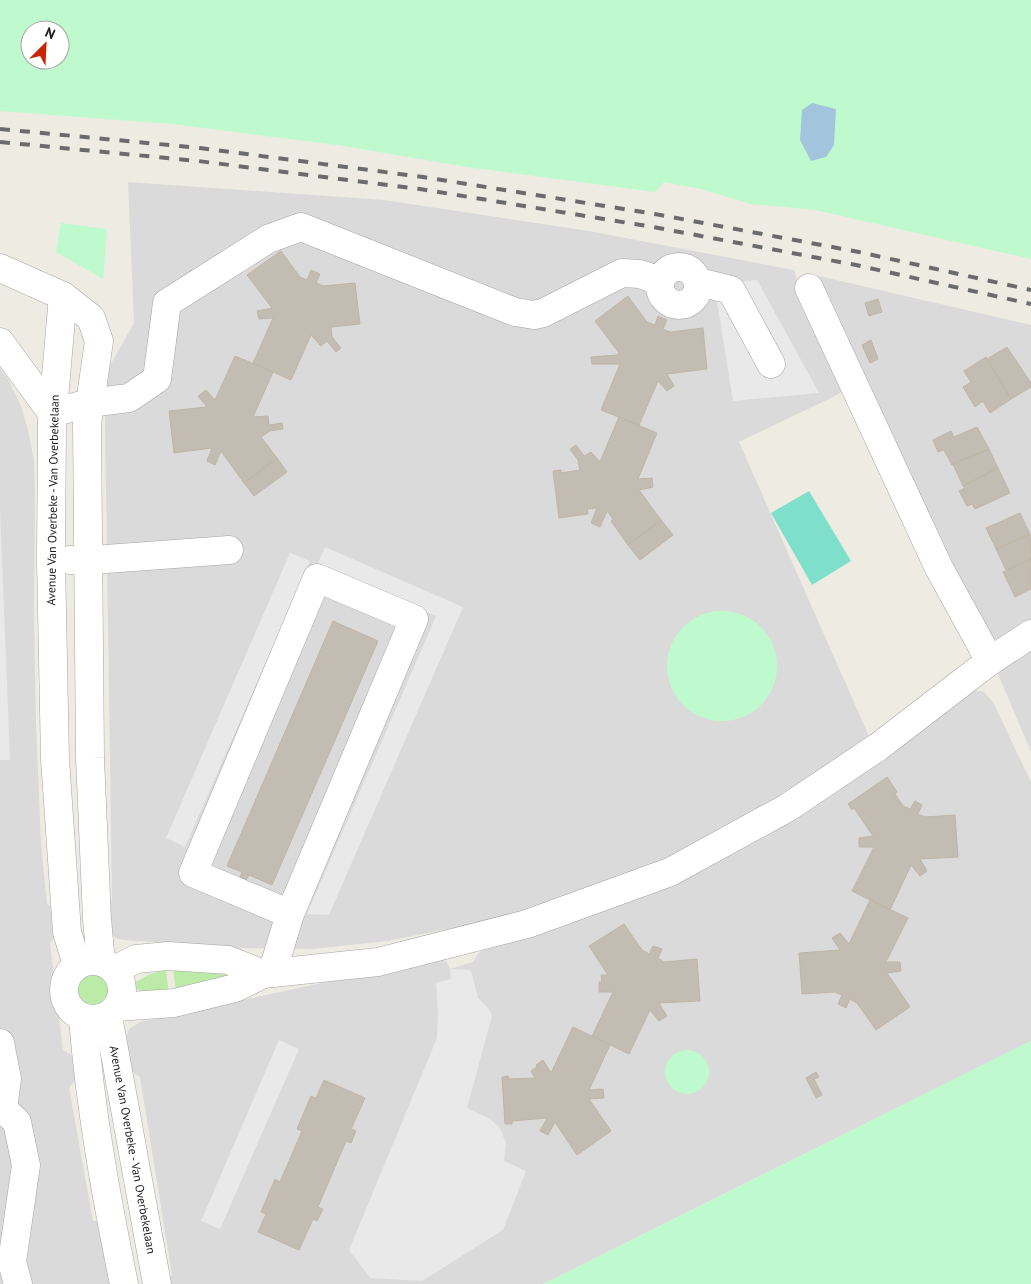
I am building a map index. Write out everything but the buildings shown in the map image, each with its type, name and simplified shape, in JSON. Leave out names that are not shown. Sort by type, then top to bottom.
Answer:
[{"type":"street","points":[[0,342],[52,413],[89,403],[129,398],[157,379],[167,303],[268,239],[301,227],[515,312],[534,315],[543,313],[622,273],[640,274],[660,281],[668,271],[680,267],[692,271],[699,282],[731,290],[771,364]]},
{"type":"street","points":[[0,268],[63,296]]},
{"type":"street","points":[[809,288],[939,568],[990,662]]},
{"type":"street","name":"Avenue Van Overbeke - Van Overbekelaan","points":[[63,296],[91,318],[99,341],[87,424],[90,758],[98,966]]},
{"type":"street","name":"Avenue Van Overbeke - Van Overbekelaan","points":[[63,296],[52,413],[51,561],[55,759],[67,932],[98,966],[120,979],[122,988],[122,998],[103,1014],[87,1063],[109,1208],[124,1284]]},
{"type":"street","points":[[51,561],[229,550]]},
{"type":"street","points":[[268,974],[290,914],[414,619],[317,578],[193,873],[290,914]]},
{"type":"street","points":[[268,974],[228,960],[168,956],[136,959],[68,973],[64,983],[64,994],[67,1004],[74,1012],[103,1014],[174,1003],[235,988],[268,974],[378,962],[527,924],[670,872],[787,808],[878,747],[990,662],[1031,634]]},
{"type":"street","name":"Avenue Van Overbeke - Van Overbekelaan","points":[[103,1014],[157,1284]]},
{"type":"street","points":[[0,1043],[7,1079],[2,1108],[18,1122],[26,1165],[10,1273]]},
{"type":"shaded area","points":[[812,103],[836,109],[834,145],[826,157],[811,161],[800,140],[802,110]]},
{"type":"shaded area","points":[[128,182],[384,200],[589,231],[794,270],[798,283],[845,387],[833,397],[739,442],[880,761],[974,690],[984,692],[993,702],[1031,782],[1031,1041],[543,1284],[166,1284],[172,1275],[140,1077],[129,1070],[125,1040],[129,1029],[140,1022],[439,958],[447,962],[450,969],[473,962],[484,949],[481,922],[388,941],[313,949],[231,948],[125,940],[118,939],[112,935],[105,906],[112,900],[105,423],[108,369],[134,323]]},
{"type":"shaded area","points":[[806,273],[1031,325],[1031,752],[998,674],[1000,670],[1023,653],[1008,632],[992,643],[980,632]]},
{"type":"shaded area","points":[[757,280],[819,393],[733,401],[714,283]]},
{"type":"shaded area","points":[[0,368],[8,379],[21,406],[34,460],[36,723],[41,843],[47,904],[56,911],[58,933],[50,943],[63,1050],[73,1056],[77,1078],[69,1088],[93,1221],[99,1221],[112,1284],[0,1284]]},
{"type":"shaded area","points":[[809,491],[851,561],[812,585],[771,513]]},
{"type":"shaded area","points":[[0,510],[10,760],[0,760]]},
{"type":"shaded area","points":[[325,547],[463,607],[329,915],[307,914],[436,616],[317,565]]},
{"type":"shaded area","points":[[290,553],[310,561],[185,847],[166,838]]},
{"type":"shaded area","points":[[450,969],[471,970],[478,998],[489,1009],[492,1016],[467,1108],[490,1119],[500,1128],[506,1144],[504,1161],[526,1171],[503,1230],[422,1281],[370,1278],[349,1250],[437,1038],[436,983],[451,979]]},
{"type":"shaded area","points":[[279,1040],[299,1049],[220,1229],[201,1221]]},
{"type":"green space","points":[[0,0],[1031,0],[1031,259],[815,210],[751,204],[701,189],[664,182],[655,192],[474,168],[337,145],[172,124],[0,111]]},
{"type":"green space","points":[[61,223],[107,229],[103,279],[56,252]]},
{"type":"green space","points":[[722,611],[743,615],[761,627],[773,645],[777,666],[773,687],[761,705],[743,717],[722,721],[701,717],[683,705],[671,687],[667,666],[671,645],[683,627],[701,615]]},
{"type":"green space","points":[[173,969],[228,970],[232,975],[176,993]]},
{"type":"green space","points":[[166,970],[169,994],[147,993],[129,986],[150,974]]},
{"type":"green space","points":[[92,972],[105,977],[110,990],[105,1003],[92,1008],[79,1003],[74,990],[79,977]]},
{"type":"green space","points":[[1031,1041],[1031,1284],[543,1284]]},
{"type":"green space","points":[[687,1050],[699,1054],[705,1060],[709,1072],[705,1084],[699,1090],[687,1094],[675,1090],[669,1084],[665,1072],[669,1060],[675,1054]]},
{"type":"railway","points":[[0,129],[200,148],[423,177],[655,214],[859,252],[1031,290]]},
{"type":"railway","points":[[0,142],[198,161],[420,189],[653,227],[856,265],[1031,304]]}]
